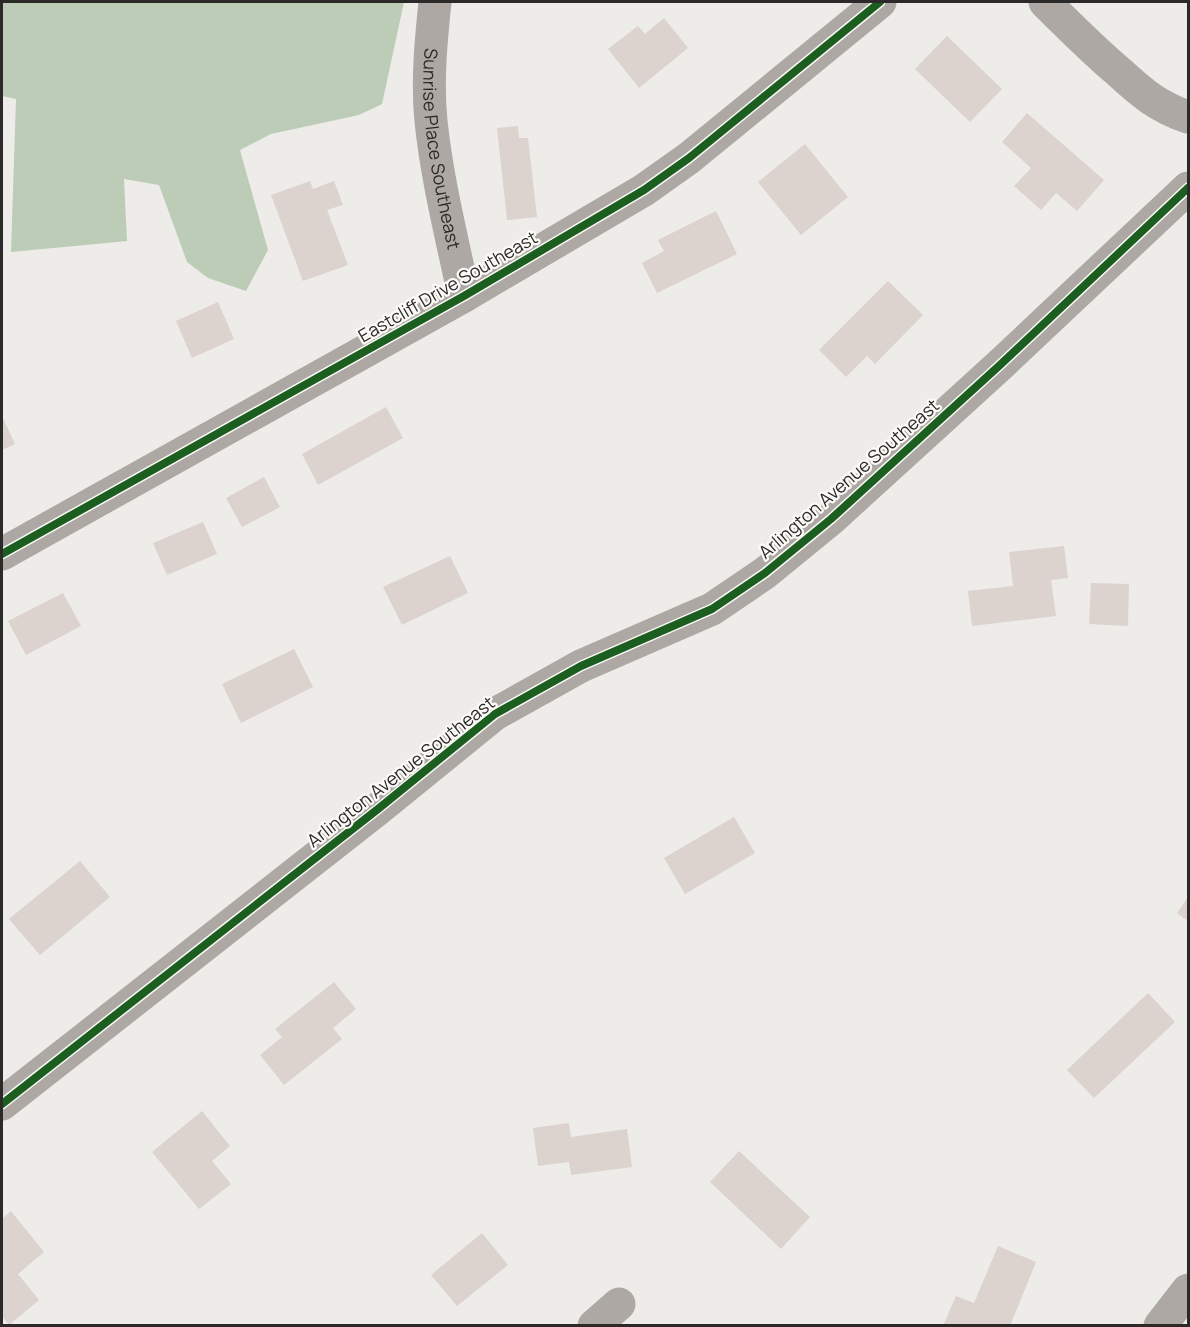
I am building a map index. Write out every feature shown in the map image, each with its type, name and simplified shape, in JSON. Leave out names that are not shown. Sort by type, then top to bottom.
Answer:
[{"type":"street","name":"Sunrise Place Southeast","points":[[435,2],[430,51],[431,119],[438,173],[465,296]]},
{"type":"street","name":"Eastcliff Drive Southeast","points":[[2,554],[465,296],[644,190],[689,158],[880,2]]},
{"type":"street","points":[[1045,2],[1092,50],[1149,99],[1188,117]]},
{"type":"street","name":"Arlington Avenue Southeast","points":[[2,1104],[383,805],[495,714],[581,666],[712,609],[765,573],[831,519],[1000,365],[1188,188]]},
{"type":"street","points":[[1160,1326],[1188,1290]]},
{"type":"street","points":[[594,1326],[619,1304]]},
{"type":"green space","points":[[2,2],[404,2],[382,104],[359,115],[271,134],[240,150],[268,250],[246,291],[208,278],[187,262],[159,185],[124,179],[127,241],[11,252],[16,99],[2,96]]},
{"type":"building","points":[[664,18],[688,48],[639,88],[608,49],[638,26],[645,34]]},
{"type":"building","points":[[947,36],[1002,89],[970,122],[915,69]]},
{"type":"building","points":[[1027,113],[1104,180],[1077,211],[1056,193],[1041,210],[1014,186],[1031,168],[1002,142]]},
{"type":"building","points":[[518,126],[519,138],[528,138],[537,217],[507,220],[497,128]]},
{"type":"building","points":[[805,144],[848,197],[801,235],[758,182]]},
{"type":"building","points":[[310,181],[313,189],[334,181],[343,205],[327,210],[348,265],[303,281],[271,195]]},
{"type":"building","points":[[716,211],[737,254],[657,293],[642,263],[664,251],[658,240]]},
{"type":"building","points":[[888,281],[923,315],[875,364],[867,356],[846,377],[819,350]]},
{"type":"building","points":[[218,302],[234,339],[192,358],[176,321]]},
{"type":"building","points":[[386,407],[403,438],[318,485],[302,454]]},
{"type":"building","points":[[2,416],[15,444],[2,450]]},
{"type":"building","points":[[264,477],[280,507],[242,527],[226,498]]},
{"type":"building","points":[[203,522],[217,554],[167,575],[153,543]]},
{"type":"building","points":[[1064,546],[1068,578],[1051,580],[1056,616],[972,626],[968,591],[1013,586],[1009,552]]},
{"type":"building","points":[[450,556],[468,593],[402,625],[383,587]]},
{"type":"building","points":[[1091,583],[1129,584],[1128,626],[1089,624]]},
{"type":"building","points":[[63,593],[81,626],[26,655],[8,621]]},
{"type":"building","points":[[294,649],[313,687],[241,723],[222,684]]},
{"type":"building","points":[[734,817],[755,853],[685,894],[664,858]]},
{"type":"building","points":[[80,861],[110,897],[40,955],[9,919]]},
{"type":"building","points":[[1188,897],[1188,921],[1177,913]]},
{"type":"building","points":[[334,982],[356,1009],[333,1028],[342,1039],[284,1085],[260,1055],[282,1037],[275,1029]]},
{"type":"building","points":[[1148,993],[1175,1022],[1094,1098],[1067,1070]]},
{"type":"building","points":[[202,1111],[230,1146],[212,1161],[231,1184],[199,1209],[152,1152]]},
{"type":"building","points":[[569,1123],[571,1137],[627,1129],[632,1167],[571,1175],[569,1162],[538,1166],[533,1128]]},
{"type":"building","points":[[739,1151],[810,1217],[781,1249],[710,1182]]},
{"type":"building","points":[[11,1211],[44,1252],[18,1274],[39,1300],[9,1325],[2,1316],[2,1219]]},
{"type":"building","points":[[482,1233],[508,1265],[457,1306],[431,1275]]},
{"type":"building","points":[[998,1246],[1036,1262],[1010,1326],[943,1326],[956,1296],[974,1303]]},
{"type":"cycle path","points":[[2,554],[464,296],[644,190],[689,158],[880,2]]},
{"type":"cycle path","points":[[2,1104],[378,809],[495,714],[581,666],[712,609],[765,573],[831,519],[1000,365],[1188,188]]}]
